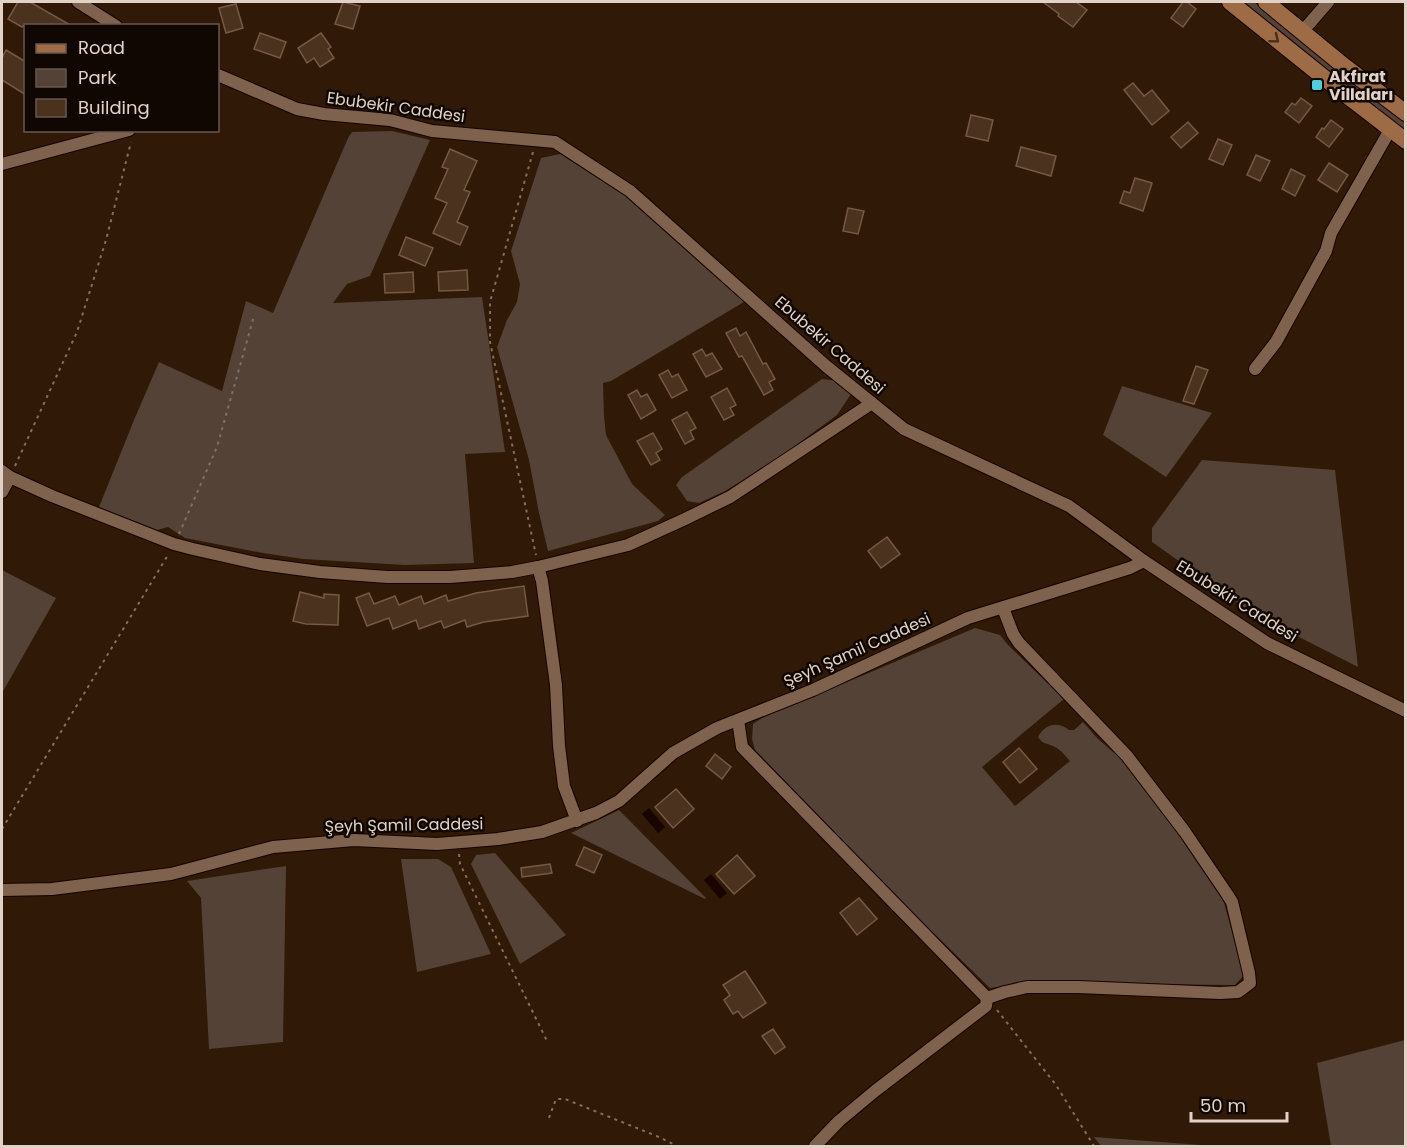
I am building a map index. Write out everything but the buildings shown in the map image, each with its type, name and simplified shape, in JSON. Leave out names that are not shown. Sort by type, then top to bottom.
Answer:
[{"type":"main road","points":[[1230,2],[1406,141]]},
{"type":"main road","points":[[1266,2],[1406,113]]},
{"type":"street","points":[[78,2],[113,24]]},
{"type":"street","points":[[1302,32],[1328,2]]},
{"type":"street","name":"Ebubekir Caddesi","points":[[219,75],[297,110],[390,120],[432,130],[555,142],[630,191],[826,366],[904,429],[1069,506],[1144,561],[1267,643],[1406,711]]},
{"type":"street","points":[[1255,369],[1276,342],[1326,251],[1331,233],[1390,130]]},
{"type":"street","points":[[2,164],[130,136]]},
{"type":"street","points":[[2,492],[6,474],[52,496],[174,544],[260,564],[320,572],[387,577],[450,577],[512,572],[628,545],[686,519],[730,497],[873,403]]},
{"type":"street","name":"Şeyh Şamil Caddesi","points":[[2,890],[52,889],[171,874],[273,846],[354,840],[437,844],[498,839],[542,832],[577,821],[619,801],[681,747],[717,728],[813,690],[968,618],[1130,568],[1144,561]]},
{"type":"street","points":[[538,567],[542,581],[556,685],[559,746],[564,786],[577,821]]},
{"type":"street","points":[[987,998],[1027,987],[1220,993],[1238,992],[1250,983],[1232,902],[1227,894],[1185,832],[1127,756],[1019,643],[1003,608]]},
{"type":"street","points":[[738,720],[742,747],[987,998]]},
{"type":"street","points":[[815,1146],[839,1120],[986,1006],[987,998]]},
{"type":"path","points":[[6,474],[77,332],[106,240],[130,136]]},
{"type":"path","points":[[536,141],[490,302],[490,342],[538,567]]},
{"type":"path","points":[[2,829],[174,544],[217,447],[254,315]]},
{"type":"path","points":[[457,842],[460,864],[548,1043]]},
{"type":"path","points":[[987,998],[1056,1085],[1094,1146]]},
{"type":"path","points":[[549,1118],[556,1100],[565,1099],[677,1146]]},
{"type":"green space","points":[[1244,2],[1254,2],[1405,123],[1405,131],[1385,116]]},
{"type":"green space","points":[[392,131],[430,140],[370,276],[347,284],[333,303],[482,297],[505,452],[465,454],[474,563],[405,565],[303,559],[185,538],[168,527],[157,530],[99,507],[159,362],[222,391],[246,301],[273,313],[348,138],[352,132]]},
{"type":"green space","points":[[560,154],[624,195],[744,302],[611,381],[603,383],[606,435],[632,484],[665,515],[658,521],[548,551],[529,460],[497,347],[507,320],[517,302],[520,284],[511,251],[541,158]]},
{"type":"green space","points":[[822,379],[838,381],[851,394],[837,415],[776,460],[725,491],[699,503],[687,501],[676,485],[682,477]]},
{"type":"green space","points":[[1122,386],[1212,413],[1166,477],[1103,435]]},
{"type":"green space","points":[[1202,460],[1335,470],[1358,667],[1252,613],[1152,542],[1152,528]]},
{"type":"green space","points":[[2,570],[56,598],[2,693]]},
{"type":"green space","points":[[975,628],[1000,635],[1064,699],[982,767],[1015,806],[1070,761],[1059,749],[1041,741],[1038,737],[1044,729],[1052,725],[1060,725],[1074,730],[1083,722],[1120,758],[1180,835],[1223,899],[1244,975],[1235,985],[1028,983],[990,988],[918,918],[755,750],[752,739],[753,724],[762,718]]},
{"type":"green space","points":[[619,810],[706,898],[705,899],[571,833]]},
{"type":"green space","points":[[495,853],[566,935],[520,964],[471,864],[476,855]]},
{"type":"green space","points":[[401,859],[438,859],[451,867],[491,954],[417,972]]},
{"type":"green space","points":[[286,866],[283,1042],[209,1049],[201,898],[187,881]]},
{"type":"green space","points":[[1405,1040],[1405,1146],[1331,1146],[1317,1063]]},
{"type":"green space","points":[[1094,1137],[1214,1146],[1101,1146]]},
{"type":"shaded area","points":[[649,808],[665,827],[658,833],[642,814]]},
{"type":"shaded area","points":[[711,874],[727,893],[720,899],[704,880]]},
{"type":"place","name":"Akfırat Villaları","points":[[1317,85]]}]
